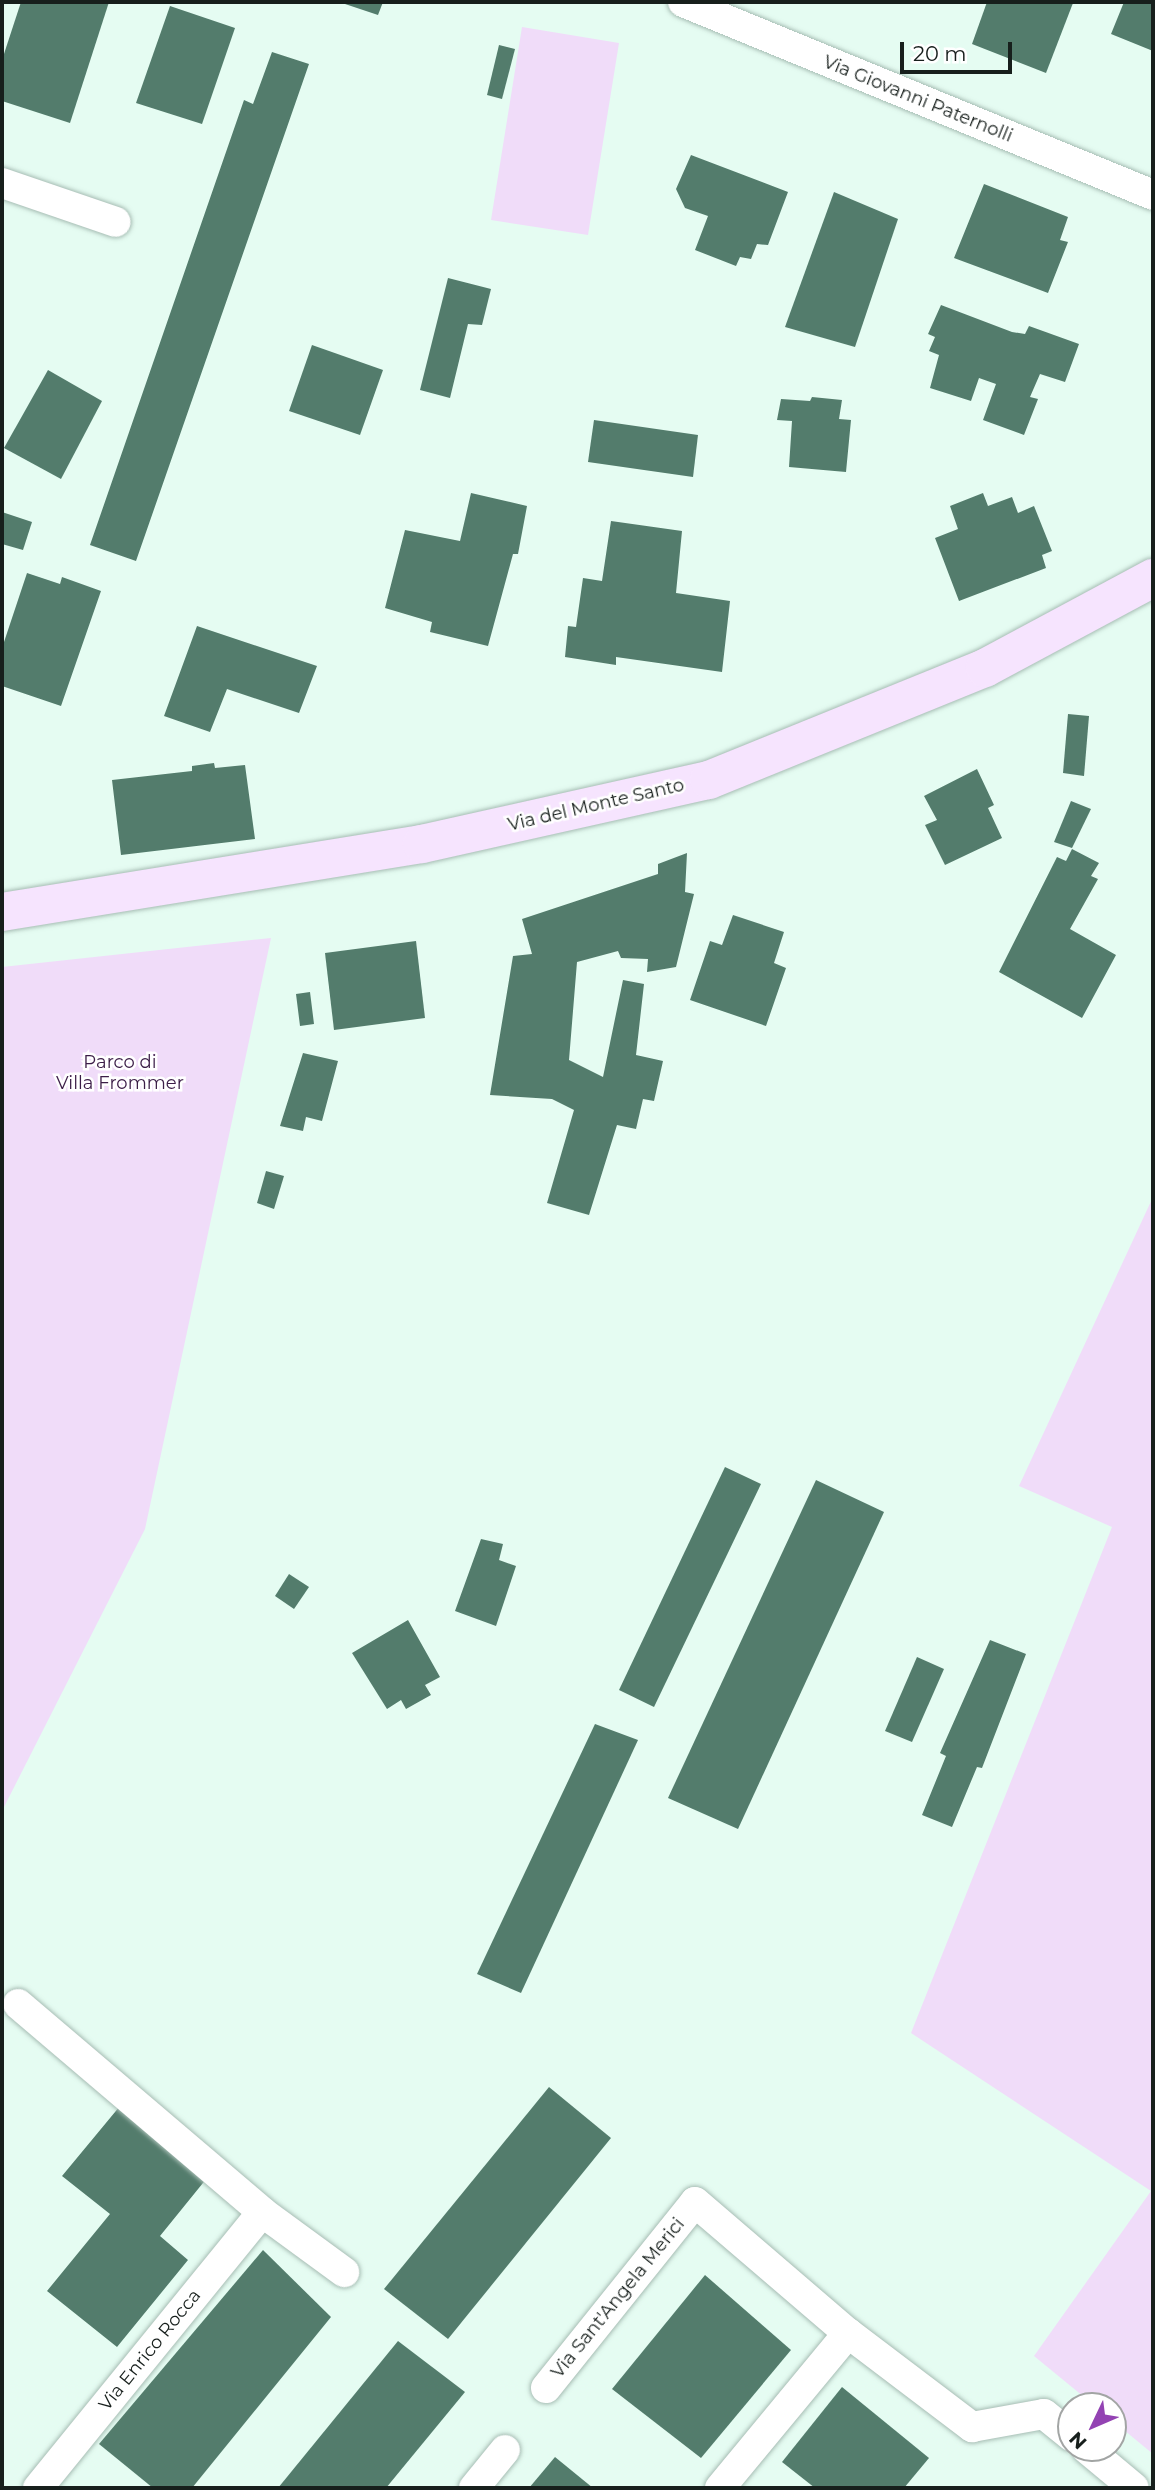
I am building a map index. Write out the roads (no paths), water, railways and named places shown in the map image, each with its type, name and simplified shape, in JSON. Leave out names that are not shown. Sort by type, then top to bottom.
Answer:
[{"type":"main road","name":"Via del Monte Santo","points":[[2,912],[422,844],[709,780],[985,668],[1153,578]]},
{"type":"street","name":"Via Giovanni Paternolli","points":[[684,2],[1153,195]]},
{"type":"street","points":[[2,183],[116,222]]},
{"type":"street","points":[[18,2004],[262,2211],[344,2272]]},
{"type":"street","name":"Via Sant'Angela Merici","points":[[546,2388],[695,2202],[849,2333],[972,2427],[1044,2414],[1057,2425]]},
{"type":"street","name":"Via Enrico Rocca","points":[[38,2488],[262,2211]]},
{"type":"street","points":[[720,2488],[849,2333]]},
{"type":"street","points":[[474,2488],[505,2450]]},
{"type":"street","points":[[1103,2462],[1135,2488]]},
{"type":"park label","name":"Parco di Villa Frommer","points":[[120,1073]]}]
